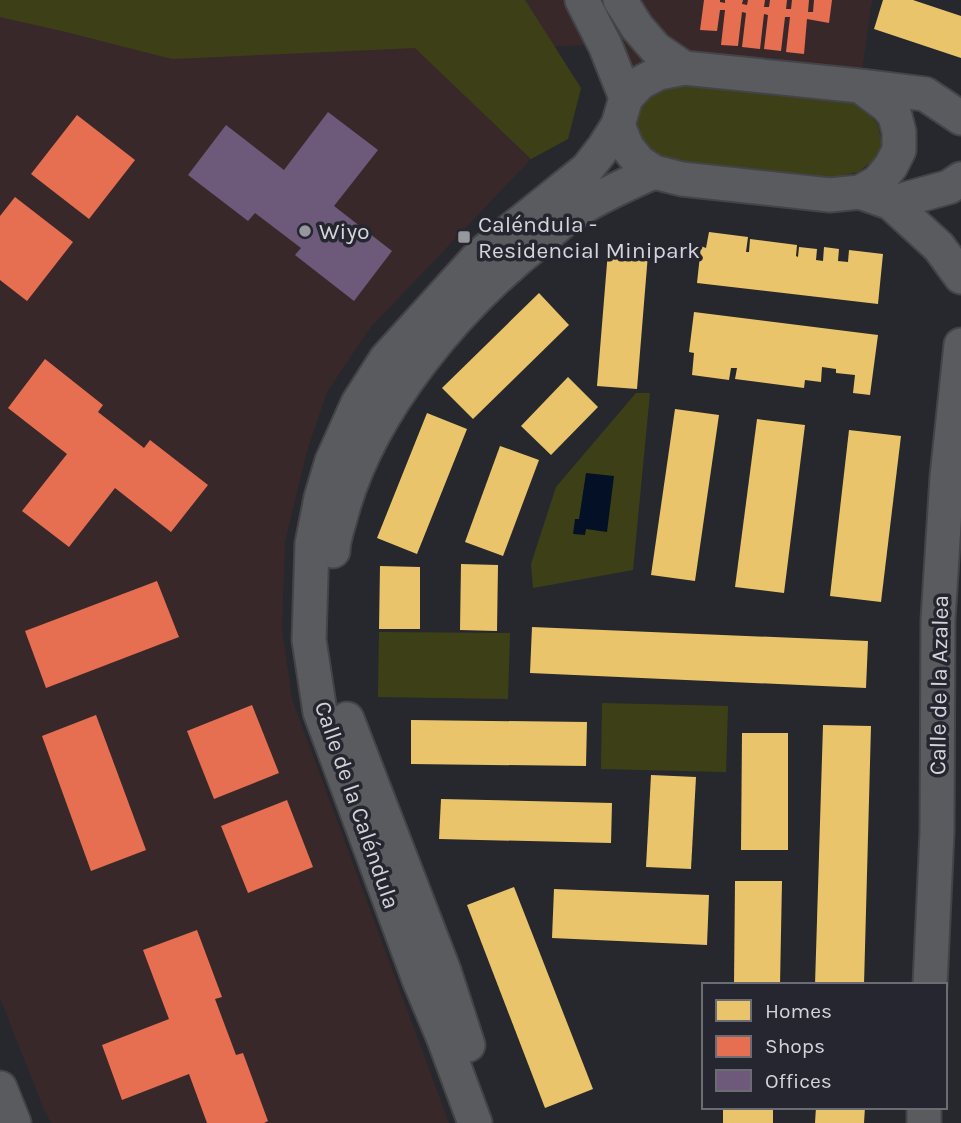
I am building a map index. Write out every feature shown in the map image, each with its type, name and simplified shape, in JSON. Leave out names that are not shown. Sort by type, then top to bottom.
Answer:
[{"type":"street","points":[[582,0],[605,45],[622,111],[627,147],[639,162],[654,172],[682,179],[830,195],[860,192],[878,182],[899,150],[899,132],[895,116],[887,106],[860,86]]},
{"type":"street","points":[[620,0],[637,27],[656,49],[684,68],[925,94],[961,90]]},
{"type":"street","name":"Calle de la Caléndula","points":[[475,1123],[320,712],[309,640],[312,544],[321,498],[332,461],[358,403],[386,359],[481,254],[587,169],[604,148],[622,111],[640,83],[659,73],[684,68]]},
{"type":"street","points":[[925,94],[961,118]]},
{"type":"street","name":"Calle de la Caléndula","points":[[497,1123],[463,1033],[444,971],[341,705],[332,642],[333,546],[359,462],[378,428],[410,376],[471,301],[512,262],[578,211],[654,172]]},
{"type":"street","points":[[891,203],[948,187],[961,179]]},
{"type":"street","points":[[860,192],[891,203],[939,247],[961,277]]},
{"type":"street","name":"Calle de la Azalea","points":[[930,983],[937,832],[938,620],[947,477],[961,345]]},
{"type":"street","points":[[0,1088],[14,1123]]},
{"type":"shaded area","points":[[0,0],[872,0],[860,86],[640,83],[605,45],[417,49],[531,159],[370,328],[327,392],[307,451],[285,542],[282,628],[292,699],[449,1123],[51,1123],[43,1107],[0,998]]},
{"type":"green space","points":[[0,0],[525,0],[581,88],[568,139],[531,159],[415,48],[172,59],[0,17]]},
{"type":"green space","points":[[675,82],[853,102],[867,111],[878,125],[882,144],[874,160],[858,172],[828,179],[697,168],[663,158],[640,141],[636,114],[645,96]]},
{"type":"green space","points":[[636,393],[650,393],[633,570],[533,588],[531,564],[556,487]]},
{"type":"green space","points":[[379,632],[510,633],[508,699],[378,697]]},
{"type":"green space","points":[[602,703],[728,706],[726,772],[601,769]]},
{"type":"water","points":[[586,473],[614,476],[607,532],[586,529],[585,535],[573,534],[575,519],[579,519]]},
{"type":"building: Homes","points":[[883,0],[913,0],[961,16],[961,58],[874,29]]},
{"type":"building: Homes","points":[[709,232],[748,237],[746,252],[749,252],[750,239],[797,245],[798,257],[799,247],[817,249],[816,260],[823,261],[824,247],[839,249],[838,261],[848,262],[849,250],[883,254],[878,304],[697,283],[701,246],[706,248]]},
{"type":"building: Homes","points":[[608,251],[648,254],[637,389],[597,386]]},
{"type":"building: Homes","points":[[539,293],[569,325],[473,419],[442,388]]},
{"type":"building: Homes","points":[[694,312],[878,335],[870,395],[853,393],[855,375],[836,373],[836,369],[822,367],[821,382],[805,380],[804,388],[735,379],[737,368],[731,368],[729,380],[692,375],[694,353],[689,352]]},
{"type":"building: Homes","points":[[568,377],[598,407],[551,455],[521,426]]},
{"type":"building: Homes","points":[[675,409],[719,415],[695,581],[651,575]]},
{"type":"building: Homes","points":[[427,413],[467,429],[417,554],[377,538]]},
{"type":"building: Homes","points":[[757,419],[805,425],[784,593],[735,587]]},
{"type":"building: Homes","points":[[849,430],[901,436],[881,602],[830,596]]},
{"type":"building: Homes","points":[[500,446],[539,460],[503,556],[465,542]]},
{"type":"building: Homes","points":[[461,564],[498,565],[497,631],[460,630]]},
{"type":"building: Homes","points":[[380,566],[420,567],[420,629],[379,629]]},
{"type":"building: Homes","points":[[532,627],[868,641],[866,688],[530,673]]},
{"type":"building: Homes","points":[[411,720],[587,722],[586,766],[411,764]]},
{"type":"building: Homes","points":[[823,725],[871,726],[864,983],[815,983]]},
{"type":"building: Homes","points":[[742,733],[788,733],[788,850],[741,850]]},
{"type":"building: Homes","points":[[651,775],[696,777],[691,869],[646,867]]},
{"type":"building: Homes","points":[[441,799],[612,803],[611,843],[439,839]]},
{"type":"building: Homes","points":[[735,881],[782,881],[780,983],[734,983]]},
{"type":"building: Homes","points":[[514,887],[593,1089],[545,1108],[467,905]]},
{"type":"building: Homes","points":[[554,889],[709,895],[707,945],[552,938]]},
{"type":"building: Homes","points":[[723,1109],[773,1109],[773,1123],[723,1123]]},
{"type":"building: Homes","points":[[816,1109],[865,1109],[864,1123],[815,1123]]},
{"type":"building: Shops","points":[[704,0],[720,0],[725,3],[725,0],[743,0],[742,4],[747,5],[748,0],[765,0],[764,7],[769,7],[770,0],[787,0],[786,9],[791,9],[792,0],[809,0],[808,12],[813,12],[814,0],[832,0],[829,23],[807,19],[804,54],[786,52],[790,17],[785,17],[781,51],[764,49],[768,15],[764,14],[760,49],[742,47],[746,13],[742,12],[738,46],[721,45],[725,10],[720,10],[717,31],[700,30]]},
{"type":"building: Shops","points":[[77,115],[135,160],[89,219],[31,174]]},
{"type":"building: Shops","points":[[15,197],[73,242],[27,301],[0,280],[0,216]]},
{"type":"building: Shops","points":[[45,359],[103,405],[98,412],[144,448],[150,440],[208,485],[171,532],[115,488],[69,547],[22,511],[67,454],[8,408]]},
{"type":"building: Shops","points":[[157,581],[179,637],[46,688],[25,631]]},
{"type":"building: Shops","points":[[252,705],[279,773],[214,799],[187,731]]},
{"type":"building: Shops","points":[[96,715],[146,850],[91,871],[42,736]]},
{"type":"building: Shops","points":[[287,800],[313,867],[248,893],[221,826]]},
{"type":"building: Shops","points":[[197,930],[222,997],[215,999],[236,1055],[243,1053],[268,1121],[264,1123],[207,1123],[189,1074],[122,1100],[102,1045],[169,1019],[143,950]]},
{"type":"building: Offices","points":[[328,112],[378,150],[334,206],[392,251],[354,301],[295,255],[301,248],[255,213],[248,221],[188,175],[226,125],[284,170]]},
{"type":"place","name":"Wiyo","points":[[305,231]]},
{"type":"place","name":"Caléndula - Residencial Minipark","points":[[464,237]]}]
